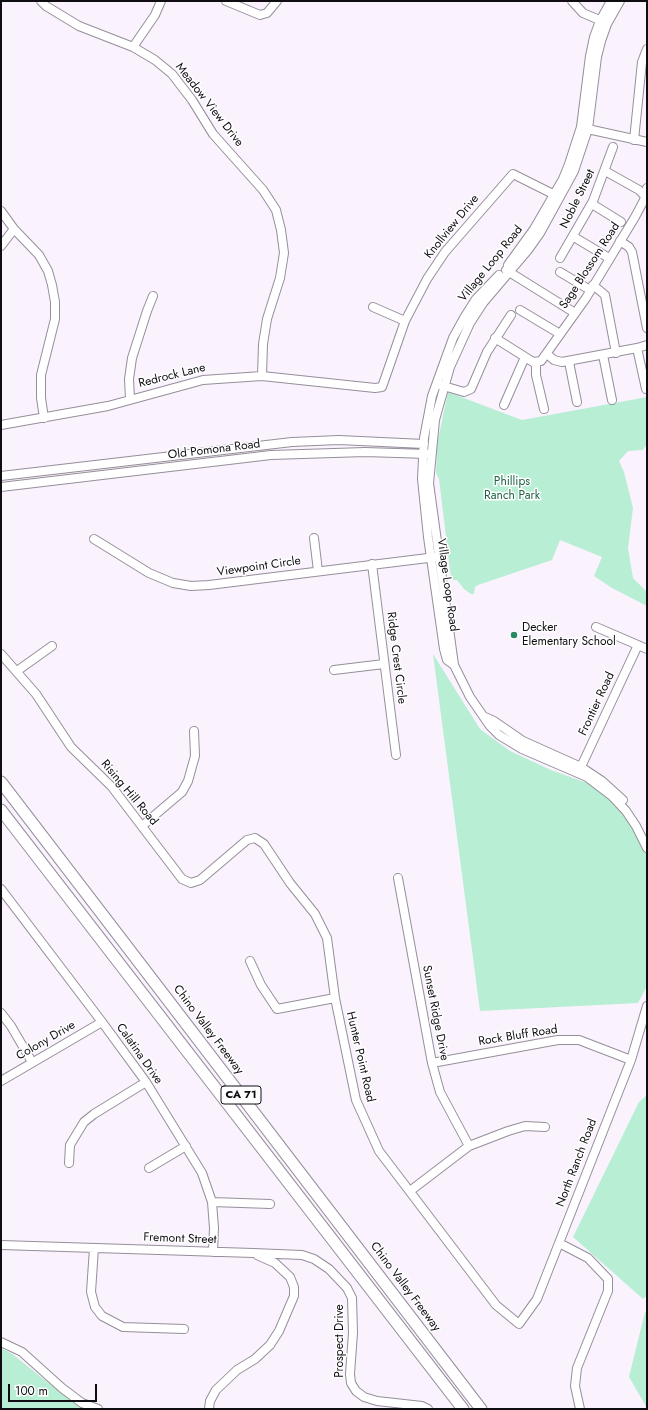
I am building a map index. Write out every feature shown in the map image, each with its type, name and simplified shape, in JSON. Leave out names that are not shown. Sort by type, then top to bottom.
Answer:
[{"type":"highway","name":"Chino Valley Freeway","points":[[1,782],[482,1409]]},
{"type":"highway","name":"CA 71","points":[[1,810],[463,1409]]},
{"type":"street","name":"Meadow View Drive","points":[[41,1],[46,6],[79,26],[133,47],[155,60],[172,74],[192,100],[213,134],[263,190],[276,210],[281,230],[284,253],[280,278],[267,319],[263,344],[262,376]]},
{"type":"street","points":[[133,47],[155,15],[161,1]]},
{"type":"street","points":[[226,1],[260,15],[267,13],[277,1]]},
{"type":"street","points":[[572,1],[583,13],[604,22]]},
{"type":"street","name":"Village Loop Road","points":[[611,1],[604,22],[584,128],[557,196],[507,271],[476,300],[464,318],[427,417],[424,444],[427,454],[435,557],[454,665],[470,697],[485,717],[494,720],[523,741],[579,770],[614,791],[632,810],[647,835]]},
{"type":"street","name":"Village Loop Road","points":[[604,22],[620,1]]},
{"type":"street","points":[[634,140],[642,62],[647,49]]},
{"type":"street","points":[[584,128],[647,142]]},
{"type":"street","name":"Noble Street","points":[[560,258],[574,237],[592,204],[613,147]]},
{"type":"street","points":[[605,170],[639,190],[646,197]]},
{"type":"street","name":"Knollview Drive","points":[[375,388],[382,387],[386,379],[405,321],[427,279],[445,252],[513,174],[557,196]]},
{"type":"street","name":"Sage Blossom Road","points":[[547,354],[592,288],[646,197],[647,188]]},
{"type":"street","points":[[592,204],[621,222]]},
{"type":"street","points":[[1,211],[14,229],[39,255],[48,271],[55,302],[52,338],[41,375],[41,398],[44,418]]},
{"type":"street","points":[[1,246],[14,229]]},
{"type":"street","points":[[574,237],[609,258]]},
{"type":"street","points":[[620,241],[629,247],[632,252],[647,328]]},
{"type":"street","points":[[507,271],[575,313]]},
{"type":"street","points":[[560,272],[605,295],[616,353]]},
{"type":"street","points":[[130,399],[129,379],[132,358],[146,311],[153,296]]},
{"type":"street","points":[[373,307],[405,321]]},
{"type":"street","points":[[520,310],[560,334]]},
{"type":"street","points":[[440,384],[464,392],[471,389],[495,338],[511,315]]},
{"type":"street","points":[[495,338],[525,357],[536,362],[541,361],[547,354],[558,362],[569,362],[616,353],[647,345]]},
{"type":"street","points":[[637,348],[646,389]]},
{"type":"street","points":[[603,355],[612,400]]},
{"type":"street","points":[[504,405],[525,357]]},
{"type":"street","points":[[536,362],[536,375],[544,409]]},
{"type":"street","points":[[569,362],[577,402]]},
{"type":"street","name":"Redrock Lane","points":[[1,425],[108,406],[203,380],[262,376],[375,388]]},
{"type":"street","name":"Village Loop Road","points":[[427,454],[435,420],[440,384]]},
{"type":"street","name":"Old Pomona Road","points":[[1,476],[292,442],[339,440],[424,444]]},
{"type":"street","name":"Old Pomona Road","points":[[1,487],[271,455],[345,452],[427,454]]},
{"type":"street","points":[[314,538],[318,571]]},
{"type":"street","name":"Viewpoint Circle","points":[[94,540],[148,572],[173,583],[191,586],[435,557]]},
{"type":"street","name":"Ridge Crest Circle","points":[[372,564],[396,755]]},
{"type":"street","points":[[596,627],[647,649]]},
{"type":"street","name":"Frontier Road","points":[[579,770],[638,645]]},
{"type":"street","points":[[17,671],[52,646]]},
{"type":"street","name":"Rising Hill Road","points":[[1,654],[36,694],[71,747],[112,787],[182,879],[191,883],[200,880],[247,840],[255,838]]},
{"type":"street","points":[[334,670],[384,664]]},
{"type":"street","points":[[142,826],[182,792],[188,781],[195,756],[194,731]]},
{"type":"street","name":"Village Loop Road","points":[[579,770],[597,784],[626,811],[636,826],[647,848]]},
{"type":"street","name":"Hunter Point Road","points":[[255,838],[264,844],[290,883],[315,914],[327,938],[335,998],[356,1100],[379,1151],[496,1305],[519,1324]]},
{"type":"street","name":"Sunset Ridge Drive","points":[[398,878],[432,1063],[440,1092],[469,1146]]},
{"type":"street","name":"Calatina Drive","points":[[1,889],[146,1082],[202,1173],[212,1202],[214,1228],[213,1252]]},
{"type":"street","points":[[250,961],[261,985],[277,1009],[335,998]]},
{"type":"street","name":"North Ranch Road","points":[[519,1324],[537,1299],[630,1060],[647,1006]]},
{"type":"street","points":[[1,1013],[11,1026],[32,1062]]},
{"type":"street","name":"Colony Drive","points":[[1,1080],[102,1022]]},
{"type":"street","name":"Rock Bluff Road","points":[[432,1063],[558,1040],[579,1040],[630,1060]]},
{"type":"street","points":[[69,1163],[70,1145],[84,1122],[94,1114],[146,1082]]},
{"type":"street","points":[[410,1191],[469,1146],[525,1126],[545,1127]]},
{"type":"street","points":[[149,1168],[186,1146]]},
{"type":"street","points":[[212,1202],[270,1204]]},
{"type":"street","points":[[559,1243],[588,1258],[608,1279],[608,1291],[576,1368],[575,1386],[580,1409]]},
{"type":"street","name":"Fremont Street","points":[[1,1245],[253,1252],[302,1255],[314,1259],[329,1269],[347,1288]]},
{"type":"street","points":[[94,1248],[91,1292],[95,1307],[102,1316],[123,1326],[184,1329]]},
{"type":"street","points":[[209,1409],[210,1401],[216,1390],[237,1370],[255,1359],[270,1345],[279,1331],[294,1296],[294,1287],[290,1277],[275,1263],[253,1252]]},
{"type":"street","name":"Prospect Drive","points":[[347,1288],[352,1298],[350,1374],[351,1383],[356,1391],[364,1397],[377,1401],[428,1409]]},
{"type":"street","points":[[1,1342],[22,1352],[62,1388],[82,1402],[98,1409]]},
{"type":"green space","name":"Phillips Ranch Park","points":[[448,392],[522,420],[647,397],[647,444],[643,450],[628,451],[619,461],[624,472],[633,508],[628,548],[633,578],[647,592],[647,606],[612,588],[594,576],[602,557],[560,540],[552,560],[478,585],[475,587],[474,594],[471,594],[464,589],[457,580],[451,578],[439,479],[436,473],[437,444]]},
{"type":"green space","points":[[433,654],[480,729],[510,751],[551,770],[593,785],[614,804],[633,826],[647,855],[647,986],[638,1003],[480,1011]]},
{"type":"green space","points":[[647,1095],[647,1296],[643,1299],[573,1237],[639,1102]]},
{"type":"green space","points":[[647,1310],[647,1408],[629,1377],[645,1312]]},
{"type":"green space","points":[[1,1348],[11,1353],[81,1409],[1,1409]]},
{"type":"place","name":"Decker Elementary School","points":[[514,635]]}]
